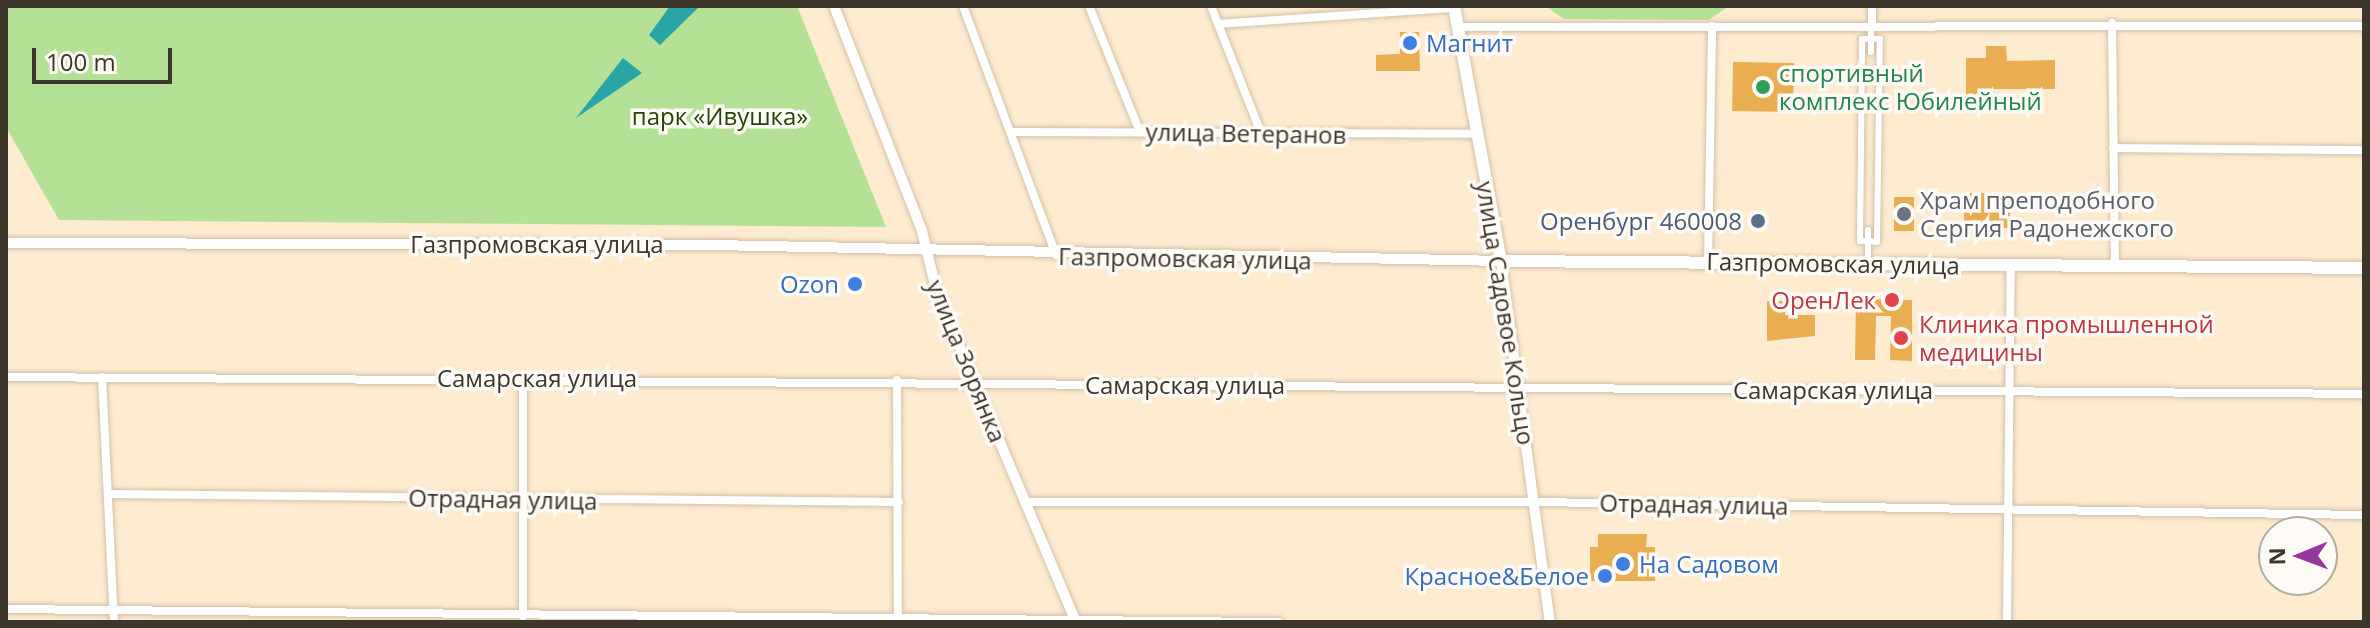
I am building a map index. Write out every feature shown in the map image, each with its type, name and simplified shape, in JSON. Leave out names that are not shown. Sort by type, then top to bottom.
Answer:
[{"type":"main road","name":"улица Садовое Кольцо","points":[[1454,7],[1501,261]]},
{"type":"main road","name":"Газпромовская улица","points":[[1501,261],[2364,268]]},
{"type":"street","name":"улица Зорянка","points":[[834,6],[974,380],[1076,620]]},
{"type":"street","points":[[963,6],[1014,132],[1056,256]]},
{"type":"street","points":[[1089,6],[1140,132]]},
{"type":"street","points":[[1211,6],[1261,133]]},
{"type":"street","points":[[1871,39],[1862,39],[1860,194],[1864,230],[1860,241],[1877,242],[1879,89],[1871,39],[1872,6]]},
{"type":"street","points":[[1218,24],[1454,7]]},
{"type":"street","points":[[1458,27],[1872,22],[2364,26]]},
{"type":"street","points":[[2112,23],[2115,266]]},
{"type":"street","points":[[1708,262],[1712,26]]},
{"type":"street","points":[[1862,52],[1875,52]]},
{"type":"street","points":[[1862,88],[1879,89]]},
{"type":"street","points":[[1861,108],[1879,108]]},
{"type":"street","points":[[1861,129],[1878,130]]},
{"type":"street","name":"улица Ветеранов","points":[[1014,132],[1478,134]]},
{"type":"street","points":[[2113,148],[2364,150]]},
{"type":"street","points":[[1861,154],[1878,154]]},
{"type":"street","points":[[1861,174],[1878,175]]},
{"type":"street","points":[[1860,194],[1878,194]]},
{"type":"street","points":[[1864,230],[1877,230]]},
{"type":"street","points":[[1868,241],[1868,263]]},
{"type":"street","name":"Газпромовская улица","points":[[6,243],[713,245],[1056,256],[1501,261]]},
{"type":"street","name":"улица Садовое Кольцо","points":[[1501,261],[1550,622]]},
{"type":"street","points":[[2007,622],[2011,265]]},
{"type":"street","name":"Самарская улица","points":[[6,377],[974,380],[1517,388],[2364,394]]},
{"type":"street","points":[[102,377],[114,622]]},
{"type":"street","points":[[523,378],[523,616]]},
{"type":"street","points":[[897,380],[898,616]]},
{"type":"street","name":"Отрадная улица","points":[[108,494],[899,502]]},
{"type":"street","name":"Отрадная улица","points":[[1024,502],[1535,502],[2364,515]]},
{"type":"street","points":[[6,609],[227,618],[467,620],[523,616],[707,620],[898,616],[941,620],[1279,622]]},
{"type":"green space","name":"парк «Ивушка»","points":[[6,6],[797,6],[886,227],[59,220],[6,127]]},
{"type":"green space","points":[[1545,6],[1729,6],[1709,20],[1564,19]]},
{"type":"water","points":[[670,6],[700,6],[660,45],[649,35]]},
{"type":"water","points":[[623,58],[642,73],[576,118]]},
{"type":"building","name":"Магнит","points":[[1400,32],[1419,32],[1420,71],[1376,71],[1376,55],[1400,54]]},
{"type":"building","points":[[1986,46],[2006,46],[2007,61],[2055,60],[2055,89],[1993,89],[1994,101],[1966,101],[1966,58],[1986,58]]},
{"type":"building","name":"спортивный комплекс Юбилейный","points":[[1733,62],[1794,63],[1793,112],[1732,111]]},
{"type":"building","points":[[1964,193],[2010,193],[2010,228],[1964,228]]},
{"type":"building","name":"Храм преподобного Сергия Радонежского","points":[[1894,197],[1914,197],[1914,231],[1894,231]]},
{"type":"building","name":"Клиника промышленной медицины","points":[[1856,299],[1912,300],[1912,361],[1890,360],[1891,316],[1876,316],[1875,360],[1855,360]]},
{"type":"building","points":[[1767,301],[1786,301],[1785,315],[1815,315],[1815,336],[1767,341]]},
{"type":"building","name":"На Садовом","points":[[1598,534],[1647,534],[1646,547],[1655,547],[1655,581],[1590,581],[1590,547],[1598,547]]},
{"type":"place","name":"Магнит","points":[[1410,43]]},
{"type":"place","name":"спортивный комплекс Юбилейный","points":[[1763,87]]},
{"type":"place","name":"Храм преподобного Сергия Радонежского","points":[[1904,214]]},
{"type":"place","name":"Оренбург 460008","points":[[1758,221]]},
{"type":"place","name":"Ozon","points":[[855,284]]},
{"type":"place","name":"ОренЛек","points":[[1892,300]]},
{"type":"place","name":"Клиника промышленной медицины","points":[[1901,338]]},
{"type":"place","name":"На Садовом","points":[[1623,564]]},
{"type":"place","name":"Красное&Белое","points":[[1605,576]]}]
